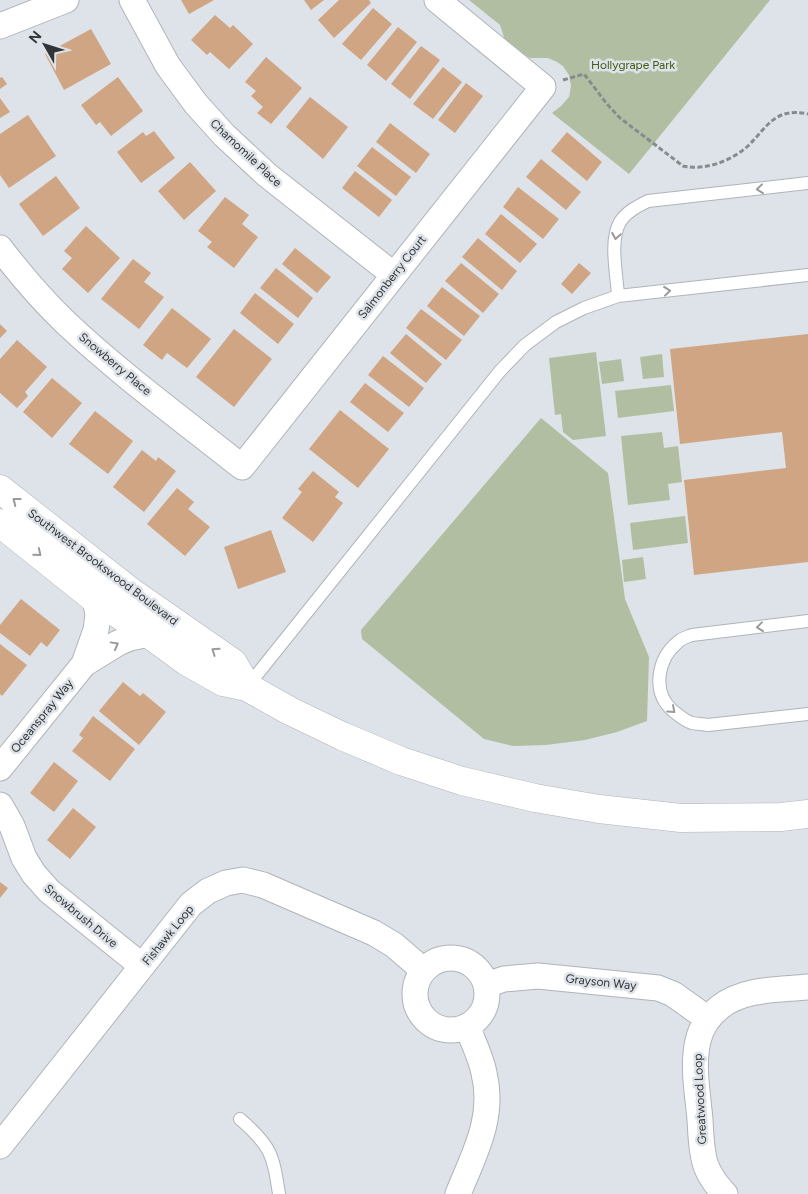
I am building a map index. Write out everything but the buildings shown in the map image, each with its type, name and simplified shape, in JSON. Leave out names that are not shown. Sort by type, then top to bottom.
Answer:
[{"type":"main road","name":"Southwest Brookswood Boulevard","points":[[0,489],[131,592],[232,663],[247,687]]},
{"type":"main road","name":"Southwest Brookswood Boulevard","points":[[0,523],[95,599],[186,661],[223,682],[247,687],[290,711],[342,736],[401,761],[462,781],[535,798],[599,809],[681,818],[781,817],[808,814]]},
{"type":"street","points":[[0,26],[66,0]]},
{"type":"street","name":"Chamomile Place","points":[[132,0],[168,66],[196,104],[224,135],[267,175],[394,274]]},
{"type":"street","points":[[437,0],[542,87]]},
{"type":"street","name":"Salmonberry Court","points":[[242,467],[542,87]]},
{"type":"street","name":"Snowberry Place","points":[[0,248],[24,278],[65,322],[242,467]]},
{"type":"street","name":"Oceanspray Way","points":[[84,664],[96,630],[98,615],[95,599]]},
{"type":"street","name":"Oceanspray Way","points":[[0,768],[84,664],[118,643],[149,634]]},
{"type":"street","name":"Snowbrush Drive","points":[[0,805],[12,826],[24,858],[34,874],[49,891],[142,966]]},
{"type":"street","name":"Fishawk Loop","points":[[0,1146],[191,904],[208,891],[226,883],[243,880],[263,885],[374,933],[394,945],[423,970]]},
{"type":"street","points":[[444,958],[457,958],[468,962],[478,969],[486,985],[486,1002],[482,1012],[476,1020],[467,1026],[455,1030],[442,1029],[431,1024],[422,1016],[416,1005],[414,993],[417,980],[423,970],[433,962],[444,958]]},
{"type":"street","name":"Grayson Way","points":[[486,985],[504,980],[538,976],[658,988],[673,994],[708,1019]]},
{"type":"street","name":"Greatwood Loop","points":[[725,1194],[716,1184],[706,1165],[702,1147],[695,1060],[701,1031],[708,1019],[719,1007],[734,997],[754,992],[808,987]]},
{"type":"street","points":[[458,1194],[484,1132],[488,1103],[484,1073],[467,1026]]},
{"type":"lane","points":[[618,296],[615,234],[620,221],[633,208],[648,201],[808,183]]},
{"type":"lane","points":[[247,687],[500,371],[525,344],[556,322],[584,308],[618,296],[808,275]]},
{"type":"lane","points":[[808,621],[692,635],[679,641],[667,654],[660,668],[659,686],[665,704],[678,716],[691,723],[708,725],[808,714]]},
{"type":"lane","points":[[240,1119],[268,1147],[275,1166],[279,1194]]},
{"type":"path","points":[[542,87],[584,74],[620,118],[683,166],[695,169],[706,167],[740,153],[771,120],[783,114],[796,112],[808,114]]},
{"type":"green space","name":"Hollygrape Park","points":[[469,0],[770,0],[629,174],[552,113],[569,97],[571,86],[569,75],[563,66],[548,58],[530,58],[525,55],[505,40],[500,25]]},
{"type":"green space","points":[[596,352],[606,436],[573,440],[563,432],[561,414],[555,415],[549,358]]},
{"type":"green space","points":[[662,354],[664,377],[643,379],[640,357]]},
{"type":"green space","points":[[621,359],[624,381],[602,384],[599,362]]},
{"type":"green space","points":[[671,385],[674,411],[618,418],[615,391]]},
{"type":"green space","points":[[541,418],[608,473],[625,599],[649,657],[647,721],[617,732],[585,740],[546,745],[513,746],[484,739],[362,639],[361,630]]},
{"type":"green space","points":[[662,432],[664,448],[678,446],[682,482],[668,484],[670,500],[628,505],[621,436]]},
{"type":"green space","points":[[685,516],[688,543],[633,550],[630,523]]},
{"type":"green space","points":[[643,557],[646,579],[624,582],[622,560]]}]
